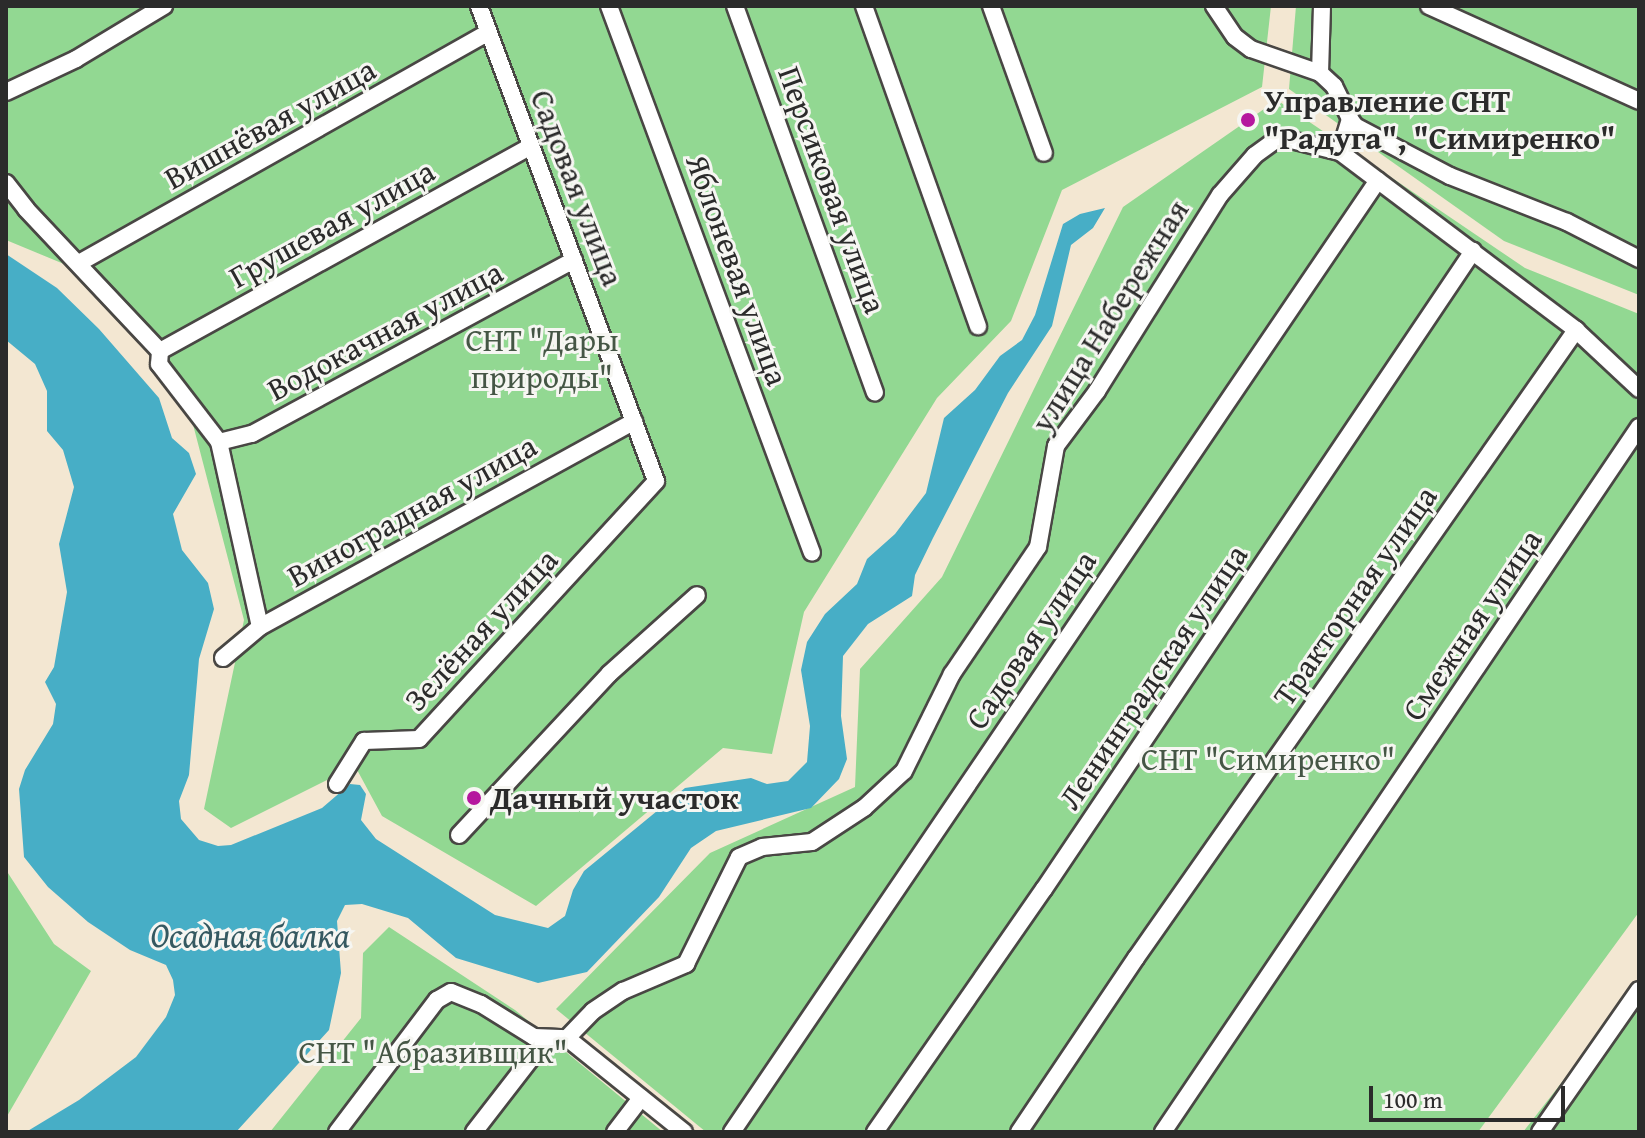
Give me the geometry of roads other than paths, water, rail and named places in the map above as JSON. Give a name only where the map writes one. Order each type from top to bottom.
[{"type":"street","points":[[6,92],[76,59],[164,6]]},
{"type":"street","name":"Садовая улица","points":[[479,6],[656,481]]},
{"type":"street","name":"Яблоневая улица","points":[[609,6],[812,553]]},
{"type":"street","name":"Персиковая улица","points":[[735,6],[875,392]]},
{"type":"street","points":[[864,6],[978,326]]},
{"type":"street","points":[[991,6],[1044,153]]},
{"type":"street","points":[[1214,6],[1235,37],[1251,49],[1320,73],[1334,86],[1355,126],[1450,176],[1567,222],[1639,259]]},
{"type":"street","points":[[1320,73],[1322,6]]},
{"type":"street","points":[[1429,6],[1639,101]]},
{"type":"street","name":"Вишнёвая улица","points":[[79,263],[488,33]]},
{"type":"street","points":[[1350,119],[1340,152],[1576,330],[1639,389]]},
{"type":"street","name":"улица Набережная","points":[[567,1038],[593,1011],[623,991],[686,964],[739,857],[762,847],[812,842],[864,808],[904,771],[952,674],[1038,547],[1056,446],[1097,391],[1220,195],[1255,155],[1276,140],[1287,139],[1340,152]]},
{"type":"street","name":"Грушевая улица","points":[[160,351],[531,146]]},
{"type":"street","name":"Садовая улица","points":[[732,1132],[1378,180]]},
{"type":"street","points":[[6,183],[26,209],[160,351],[159,364],[219,442],[260,627]]},
{"type":"street","name":"Ленинградская улица","points":[[875,1132],[1044,889],[1473,251]]},
{"type":"street","name":"Водокачная улица","points":[[219,442],[252,434],[574,260]]},
{"type":"street","name":"Тракторная улица","points":[[1019,1132],[1136,958],[1576,330]]},
{"type":"street","name":"Виноградная улица","points":[[223,658],[260,627],[634,421]]},
{"type":"street","name":"Смежная улица","points":[[1163,1132],[1639,427]]},
{"type":"street","name":"Зелёная улица","points":[[337,784],[364,741],[419,739],[656,481]]},
{"type":"street","points":[[459,835],[609,674],[697,595]]},
{"type":"street","points":[[1540,1132],[1639,990]]},
{"type":"street","points":[[337,1132],[437,1000],[451,992],[481,1004],[534,1037],[567,1038],[684,1132]]},
{"type":"street","points":[[474,1132],[547,1038]]},
{"type":"street","points":[[615,1132],[641,1098]]},
{"type":"water","name":"Осадная балка","points":[[1105,208],[1093,228],[1071,245],[1052,326],[1008,393],[915,575],[912,596],[868,624],[843,656],[841,716],[847,759],[839,779],[811,808],[716,831],[691,848],[659,897],[587,972],[538,983],[456,958],[408,918],[362,904],[345,905],[337,921],[341,973],[329,1030],[236,1132],[26,1132],[79,1100],[136,1057],[166,1017],[175,995],[166,965],[130,950],[88,922],[48,887],[24,857],[19,789],[25,770],[53,724],[56,704],[45,682],[54,667],[67,592],[59,544],[74,487],[63,450],[47,431],[47,391],[35,364],[6,340],[6,254],[57,288],[99,329],[159,398],[172,438],[189,453],[196,474],[173,514],[182,550],[208,583],[214,609],[199,659],[189,775],[179,801],[181,819],[199,840],[218,846],[231,845],[322,808],[350,784],[360,785],[366,794],[361,820],[376,839],[495,915],[548,928],[565,916],[573,890],[584,871],[685,788],[751,778],[767,784],[788,781],[807,762],[810,726],[801,670],[807,642],[825,614],[857,584],[867,559],[895,534],[926,493],[944,418],[975,390],[1000,356],[1022,340],[1035,315],[1063,224],[1080,214]]},
{"type":"place","name":"Управление СНТ \"Радуга\", \"Симиренко\"","points":[[1248,120]]},
{"type":"place","name":"Дачный участок","points":[[474,798]]},
{"type":"park label","name":"СНТ \"Дары природы\"","points":[[542,360]]},
{"type":"park label","name":"СНТ \"Симиренко\"","points":[[1268,759]]},
{"type":"park label","name":"СНТ \"Абразивщик\"","points":[[433,1052]]}]
